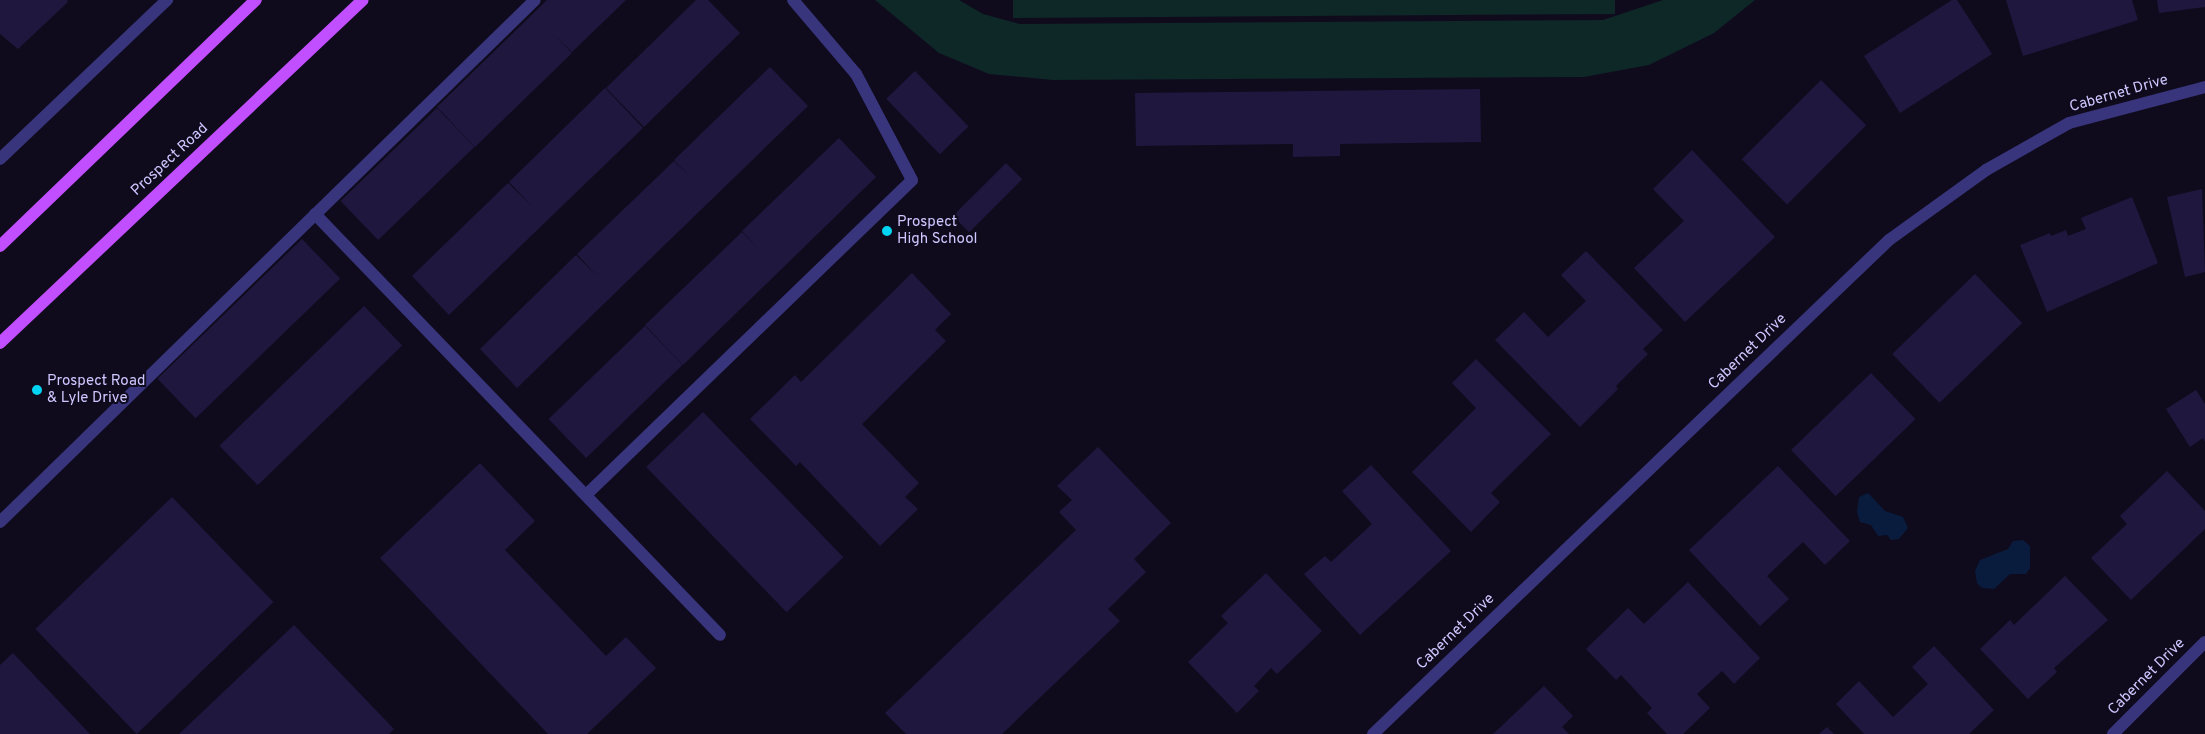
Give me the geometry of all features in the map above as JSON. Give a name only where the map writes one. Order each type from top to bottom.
[{"type":"main road","points":[[0,246],[256,0]]},
{"type":"main road","name":"Prospect Road","points":[[0,343],[362,0]]},
{"type":"street","points":[[0,159],[166,0]]},
{"type":"street","points":[[0,522],[535,0]]},
{"type":"street","points":[[586,496],[912,180],[856,74],[793,0]]},
{"type":"street","name":"Cabernet Drive","points":[[1373,734],[1889,240],[1986,170],[2070,124],[2205,87]]},
{"type":"street","points":[[315,214],[720,635]]},
{"type":"street","name":"Cabernet Drive","points":[[2112,734],[2205,642]]},
{"type":"green space","points":[[875,0],[959,0],[983,14],[1020,24],[1603,20],[1663,0],[1755,0],[1714,33],[1649,65],[1584,77],[1053,80],[989,74],[939,53]]},
{"type":"green space","points":[[1013,0],[1615,0],[1615,14],[1013,18]]},
{"type":"water","points":[[1868,493],[1885,511],[1903,517],[1908,528],[1899,539],[1891,540],[1887,535],[1878,536],[1871,525],[1860,522],[1857,512],[1859,497]]},
{"type":"water","points":[[2023,540],[2030,546],[2030,568],[2026,574],[2010,574],[1994,589],[1982,588],[1977,583],[1975,571],[1980,560],[2008,549],[2013,541]]},
{"type":"building","points":[[0,0],[67,0],[68,2],[18,49],[0,34]]},
{"type":"building","points":[[547,0],[626,0],[572,52],[553,34],[572,53],[475,147],[437,107]]},
{"type":"building","points":[[696,0],[708,0],[740,33],[644,127],[606,88]]},
{"type":"building","points":[[1952,0],[1957,0],[1992,54],[1900,113],[1864,56]]},
{"type":"building","points":[[2006,0],[2132,0],[2138,20],[2023,56]]},
{"type":"building","points":[[2157,0],[2205,0],[2205,7],[2159,13]]},
{"type":"building","points":[[770,67],[808,106],[517,388],[480,349],[576,255],[597,276],[577,254],[674,161],[690,177],[674,160]]},
{"type":"building","points":[[915,71],[968,126],[940,154],[886,99]]},
{"type":"building","points":[[1821,80],[1866,125],[1787,204],[1742,159]]},
{"type":"building","points":[[605,88],[643,128],[449,315],[412,276],[508,183],[533,207],[509,182]]},
{"type":"building","points":[[1480,89],[1481,142],[1340,144],[1340,156],[1293,157],[1293,144],[1136,146],[1135,93]]},
{"type":"building","points":[[437,108],[475,147],[378,240],[341,201]]},
{"type":"building","points":[[839,138],[876,177],[683,365],[645,325],[742,232],[758,248],[742,231]]},
{"type":"building","points":[[1692,150],[1775,237],[1685,322],[1634,268],[1684,221],[1653,189]]},
{"type":"building","points":[[1006,163],[1022,179],[969,232],[953,216]]},
{"type":"building","points":[[2202,189],[2205,272],[2185,277],[2167,197]]},
{"type":"building","points":[[2132,197],[2158,263],[2047,312],[2020,245],[2050,233],[2051,236],[2066,230],[2068,236],[2086,229],[2081,218]]},
{"type":"building","points":[[302,239],[340,279],[196,418],[157,379]]},
{"type":"building","points":[[1586,251],[1663,330],[1643,349],[1648,354],[1616,386],[1618,389],[1580,427],[1495,340],[1524,312],[1548,337],[1586,301],[1561,275]]},
{"type":"building","points":[[912,273],[951,314],[935,330],[946,341],[862,424],[919,483],[905,497],[918,509],[880,546],[800,462],[796,466],[750,419],[795,375],[801,382]]},
{"type":"building","points":[[1975,274],[2022,323],[1940,403],[1892,354]]},
{"type":"building","points":[[364,306],[402,346],[258,485],[219,446]]},
{"type":"building","points":[[645,326],[683,365],[586,458],[549,419]]},
{"type":"building","points":[[1476,359],[1551,434],[1491,493],[1500,502],[1471,532],[1412,472],[1476,408],[1452,383]]},
{"type":"building","points":[[1871,373],[1915,419],[1836,496],[1791,450]]},
{"type":"building","points":[[2196,390],[2205,404],[2205,442],[2203,438],[2190,447],[2166,409]]},
{"type":"building","points":[[703,412],[843,557],[786,612],[646,467]]},
{"type":"building","points":[[1098,447],[1171,523],[1134,559],[1146,572],[1108,609],[1120,621],[1002,734],[906,734],[885,713],[1076,530],[1059,512],[1072,500],[1057,486]]},
{"type":"building","points":[[480,463],[535,521],[505,550],[606,656],[626,637],[656,668],[587,734],[548,734],[380,558]]},
{"type":"building","points":[[1371,465],[1451,551],[1360,635],[1304,574],[1325,556],[1331,562],[1372,524],[1342,491]]},
{"type":"building","points":[[1778,466],[1850,541],[1825,565],[1803,542],[1767,576],[1789,599],[1760,626],[1689,550]]},
{"type":"building","points":[[2167,471],[2205,511],[2205,529],[2131,600],[2091,558],[2127,524],[2120,516]]},
{"type":"building","points":[[172,497],[273,602],[137,734],[35,629]]},
{"type":"building","points":[[1266,573],[1322,631],[1277,674],[1271,668],[1254,686],[1259,691],[1237,713],[1188,662],[1228,623],[1221,616]]},
{"type":"building","points":[[2065,576],[2108,620],[2054,668],[2057,672],[2028,699],[1980,649],[2010,620],[2014,625]]},
{"type":"building","points":[[1688,582],[1760,658],[1734,684],[1722,671],[1697,694],[1710,708],[1683,734],[1667,734],[1647,713],[1652,708],[1621,675],[1616,680],[1586,649],[1628,608],[1644,624]]},
{"type":"building","points":[[294,625],[394,729],[389,734],[179,734]]},
{"type":"building","points":[[1934,646],[1994,710],[1969,734],[1864,734],[1836,704],[1859,681],[1893,717],[1928,684],[1912,667]]},
{"type":"building","points":[[13,653],[90,734],[0,734],[0,665]]},
{"type":"building","points":[[1544,686],[1573,716],[1562,727],[1569,734],[1493,734]]},
{"type":"building","points":[[1827,727],[1834,734],[1819,734]]},
{"type":"place","name":"Prospect High School","points":[[887,231]]},
{"type":"place","name":"Prospect Road & Lyle Drive","points":[[37,390]]}]
